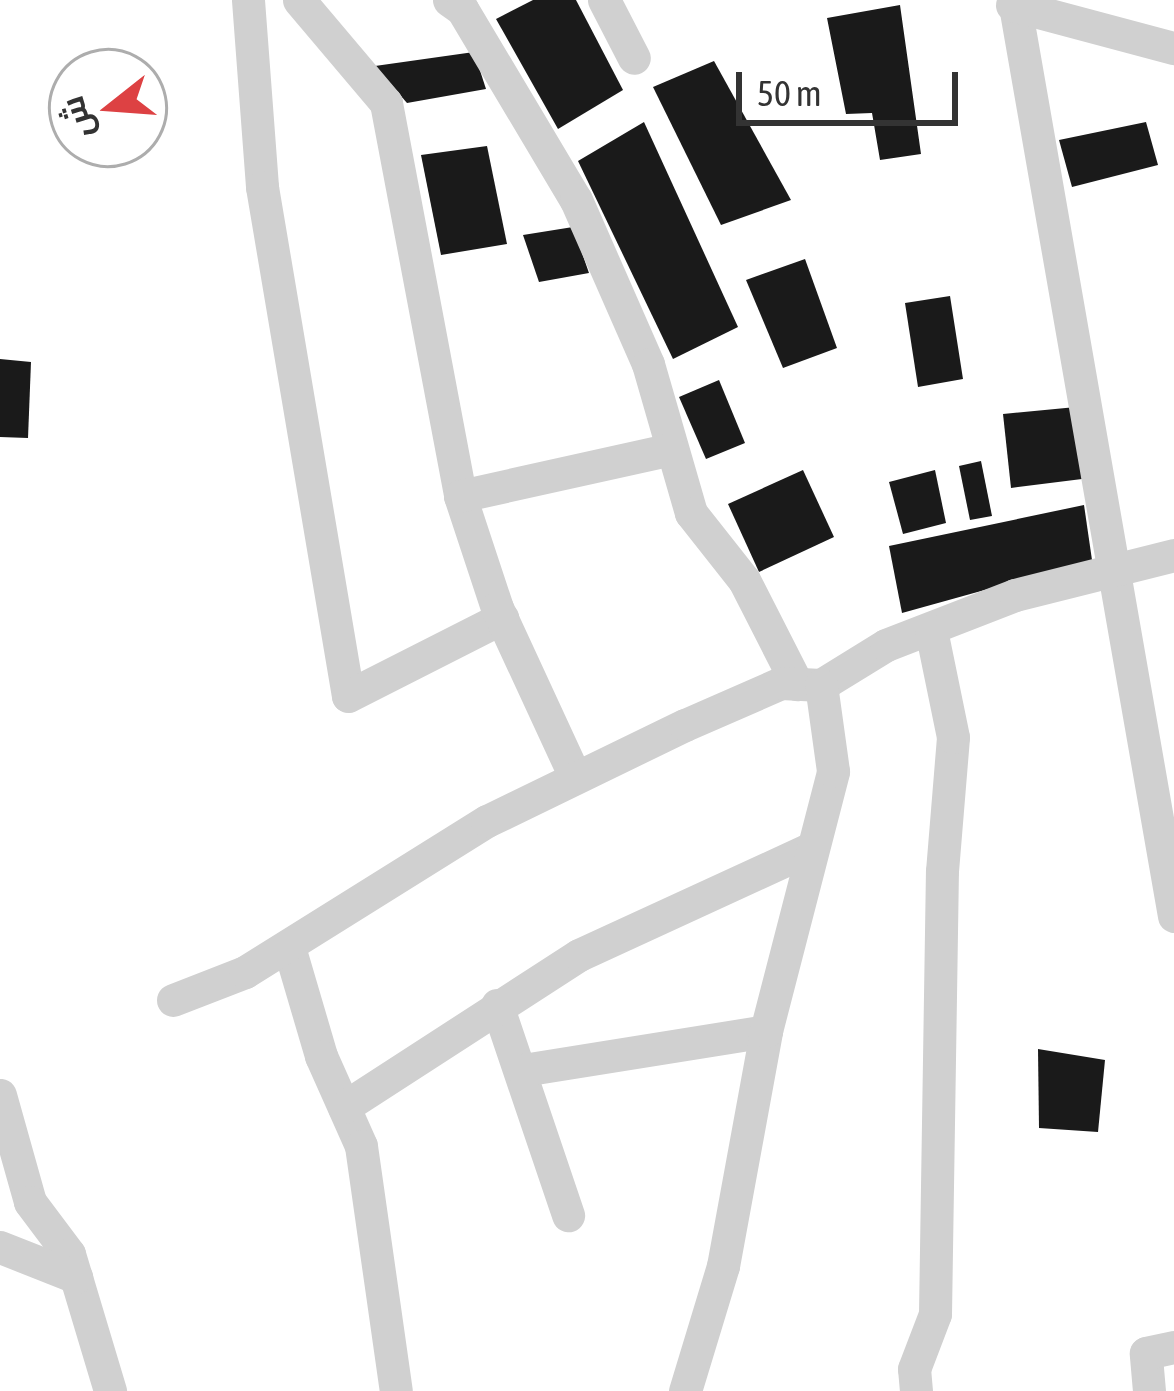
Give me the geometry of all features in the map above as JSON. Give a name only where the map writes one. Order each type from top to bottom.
[{"type":"street","points":[[248,0],[262,187],[348,695],[502,618]]},
{"type":"street","points":[[299,0],[386,103],[460,496],[502,618],[575,777]]},
{"type":"street","points":[[449,0],[462,9],[576,200],[648,364],[668,450],[692,513],[744,580],[809,685],[832,771],[766,1031],[723,1266],[685,1391]]},
{"type":"street","points":[[604,0],[634,58]]},
{"type":"street","points":[[1174,48],[1013,2],[1174,916]]},
{"type":"street","points":[[460,496],[668,450]]},
{"type":"street","points":[[173,1000],[289,947],[447,844],[575,777],[782,683],[809,685],[886,645],[1015,595],[1174,555]]},
{"type":"street","points":[[916,1391],[914,1369],[934,1314],[942,871],[953,737],[931,630]]},
{"type":"street","points":[[344,1107],[579,955],[812,848]]},
{"type":"street","points":[[289,947],[361,1146],[396,1391]]},
{"type":"street","points":[[497,1005],[524,1070],[568,1215]]},
{"type":"street","points":[[524,1070],[766,1031]]},
{"type":"street","points":[[0,1095],[30,1202],[76,1277],[110,1391]]},
{"type":"street","points":[[0,1247],[76,1277]]},
{"type":"street","points":[[1149,1391],[1146,1353],[1174,1347]]},
{"type":"building","points":[[533,0],[576,0],[623,90],[558,129],[496,19]]},
{"type":"building","points":[[900,5],[921,154],[880,160],[872,113],[846,114],[827,18]]},
{"type":"building","points":[[474,52],[486,89],[407,103],[375,66]]},
{"type":"building","points":[[714,61],[791,200],[721,225],[653,87]]},
{"type":"building","points":[[644,122],[738,327],[673,359],[578,161]]},
{"type":"building","points":[[1146,122],[1158,165],[1072,187],[1059,140]]},
{"type":"building","points":[[487,146],[507,244],[441,255],[421,155]]},
{"type":"building","points":[[573,227],[589,273],[539,282],[523,235]]},
{"type":"building","points":[[805,259],[837,348],[783,368],[746,280]]},
{"type":"building","points":[[950,296],[963,379],[918,387],[905,303]]},
{"type":"building","points":[[0,359],[31,362],[28,438],[0,437]]},
{"type":"building","points":[[719,380],[745,443],[706,459],[679,397]]},
{"type":"building","points":[[1076,407],[1082,479],[1011,488],[1003,414]]},
{"type":"building","points":[[981,461],[992,516],[970,520],[959,466]]},
{"type":"building","points":[[803,470],[834,537],[759,572],[728,504]]},
{"type":"building","points":[[935,470],[946,523],[903,534],[889,482]]},
{"type":"building","points":[[1084,505],[1092,560],[902,613],[889,546]]},
{"type":"building","points":[[1038,1049],[1105,1060],[1098,1132],[1039,1128]]}]
